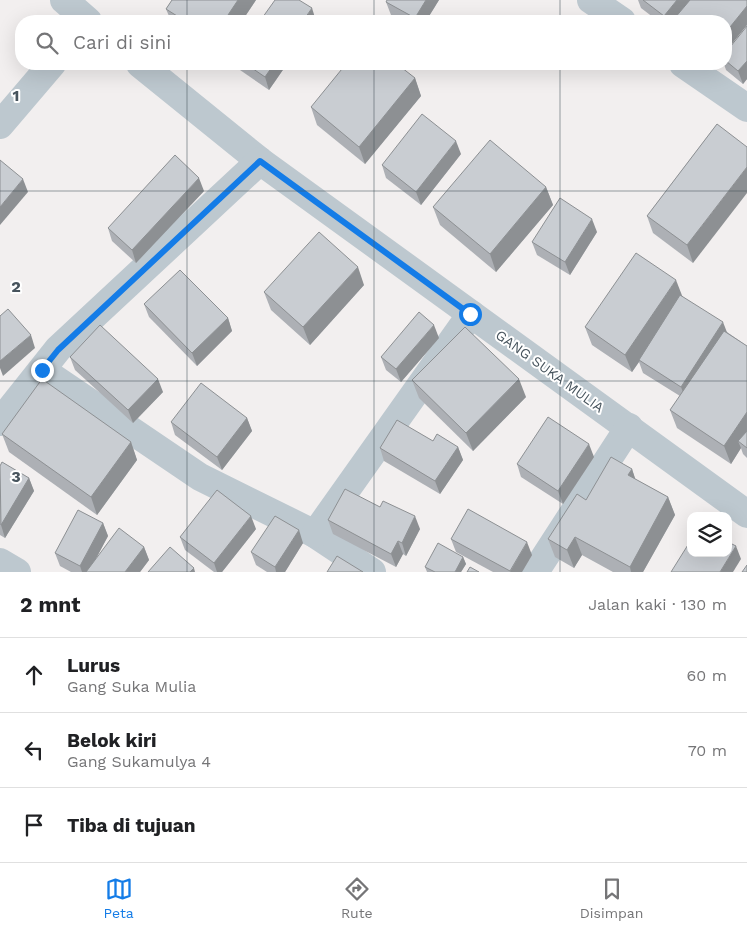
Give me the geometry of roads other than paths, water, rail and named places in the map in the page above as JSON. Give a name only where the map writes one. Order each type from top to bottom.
[{"type":"street","points":[[64,0],[81,15]]},
{"type":"street","points":[[591,0],[613,15]]},
{"type":"street","points":[[0,126],[47,70]]},
{"type":"street","name":"GANG SUKA MULIA","points":[[147,70],[260,161],[747,514]]},
{"type":"street","points":[[693,70],[747,108]]},
{"type":"street","points":[[0,422],[58,350],[260,161]]},
{"type":"street","points":[[315,534],[470,314]]},
{"type":"street","points":[[42,370],[200,477],[315,534],[372,572]]},
{"type":"street","points":[[534,572],[629,427]]},
{"type":"street","points":[[0,562],[17,572]]}]
